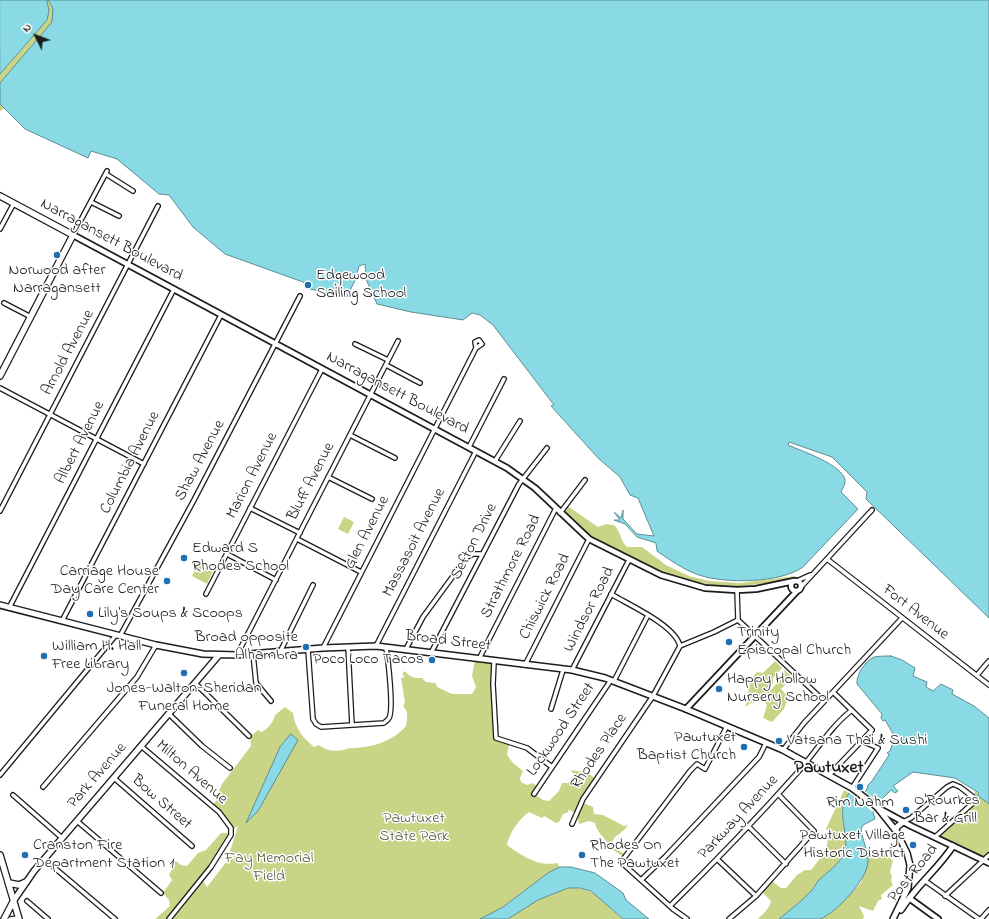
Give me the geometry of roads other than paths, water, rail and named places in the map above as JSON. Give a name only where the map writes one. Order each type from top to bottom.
[{"type":"main road","name":"Narragansett Boulevard","points":[[0,196],[73,235]]},
{"type":"main road","points":[[0,376],[73,235]]},
{"type":"main road","name":"Broad Street","points":[[0,605],[156,644],[219,655],[376,646],[494,662],[572,670],[612,681],[653,696],[783,750],[830,774],[853,788],[876,807]]},
{"type":"main road","name":"Park Avenue","points":[[4,919],[26,882],[44,859],[219,655]]},
{"type":"main road","name":"Post Road","points":[[876,807],[896,831],[907,853],[910,865],[910,882],[907,896]]},
{"type":"main road","points":[[896,831],[897,826],[903,822]]},
{"type":"main road","name":"Post Road","points":[[894,919],[907,896],[941,862],[953,846]]},
{"type":"main road","points":[[0,855],[19,918]]},
{"type":"main road","points":[[9,883],[18,885],[26,882]]},
{"type":"street","points":[[73,235],[106,172],[133,191]]},
{"type":"street","points":[[91,202],[119,216]]},
{"type":"street","points":[[0,229],[14,203]]},
{"type":"street","name":"Arnold Avenue","points":[[0,511],[158,206]]},
{"type":"street","name":"Narragansett Boulevard","points":[[73,235],[495,461],[523,479],[589,539],[629,560],[661,575],[690,585],[737,590],[780,585],[795,581]]},
{"type":"street","name":"Albert Avenue","points":[[9,608],[174,290]]},
{"type":"street","name":"Shaw Avenue","points":[[0,775],[118,635],[194,500],[300,296]]},
{"type":"street","points":[[4,303],[31,317]]},
{"type":"street","name":"Columbia Avenue","points":[[62,621],[221,315]]},
{"type":"street","name":"Bluff Avenue","points":[[237,655],[398,341]]},
{"type":"street","points":[[355,344],[388,360]]},
{"type":"street","name":"Glen Avenue","points":[[323,648],[476,348]]},
{"type":"street","points":[[386,365],[420,384]]},
{"type":"street","name":"Marion Avenue","points":[[206,594],[322,369]]},
{"type":"street","points":[[469,447],[504,379]]},
{"type":"street","points":[[0,388],[144,464]]},
{"type":"street","points":[[495,461],[520,421]]},
{"type":"street","points":[[350,435],[395,458]]},
{"type":"street","name":"Sefton Drive","points":[[431,653],[518,484],[547,448]]},
{"type":"street","name":"Massasoit Avenue","points":[[376,646],[476,451]]},
{"type":"street","points":[[328,477],[372,500]]},
{"type":"street","points":[[560,513],[585,480]]},
{"type":"street","points":[[250,508],[300,533]]},
{"type":"street","name":"Strathmore Road","points":[[479,659],[556,508]]},
{"type":"street","points":[[686,709],[872,510]]},
{"type":"street","points":[[297,539],[361,572]]},
{"type":"street","name":"Chiswick Road","points":[[525,665],[589,539]]},
{"type":"street","points":[[227,554],[276,580]]},
{"type":"street","points":[[406,649],[422,617],[467,557],[473,554],[482,554]]},
{"type":"street","name":"Fort Avenue","points":[[826,559],[989,685]]},
{"type":"street","name":"Windsor Road","points":[[572,670],[629,560]]},
{"type":"street","points":[[789,598],[791,588],[795,581],[805,579],[814,572]]},
{"type":"street","points":[[795,581],[800,583],[799,589]]},
{"type":"street","points":[[280,652],[313,585]]},
{"type":"street","name":"Narragansett Boulevard","points":[[780,585],[799,589]]},
{"type":"street","points":[[737,590],[738,620],[824,701]]},
{"type":"street","points":[[611,594],[648,615],[673,632],[677,637],[680,646],[738,620]]},
{"type":"street","name":"Lockwood Street","points":[[534,794],[612,681],[648,615]]},
{"type":"street","points":[[783,750],[824,701],[902,618]]},
{"type":"street","points":[[43,787],[137,677],[156,644]]},
{"type":"street","name":"Rhodes Place","points":[[572,824],[583,799],[653,696],[680,646]]},
{"type":"street","points":[[348,647],[352,725]]},
{"type":"street","points":[[308,650],[315,722],[321,727],[384,723],[389,719],[391,714],[386,648]]},
{"type":"street","points":[[253,654],[256,683],[272,701]]},
{"type":"street","points":[[977,675],[989,661]]},
{"type":"street","points":[[494,662],[493,684],[496,738],[527,748],[552,767]]},
{"type":"street","points":[[550,709],[563,670]]},
{"type":"street","points":[[195,683],[249,736]]},
{"type":"street","points":[[830,774],[872,730],[833,692]]},
{"type":"street","name":"Parkway Avenue","points":[[670,906],[717,859],[778,794],[852,710]]},
{"type":"street","points":[[169,714],[198,743],[230,768]]},
{"type":"street","points":[[687,919],[670,906],[621,862],[693,767],[697,764],[705,769],[727,726]]},
{"type":"street","points":[[853,788],[878,748],[862,741]]},
{"type":"street","points":[[641,880],[665,857],[751,766],[762,753],[766,743]]},
{"type":"street","name":"Milton Avenue","points":[[141,746],[207,802],[225,819],[230,828],[231,835],[211,867],[169,919]]},
{"type":"street","name":"Bow Street","points":[[114,778],[192,846]]},
{"type":"street","points":[[903,822],[911,818],[951,785],[960,787],[975,800],[935,837]]},
{"type":"street","points":[[13,794],[62,838]]},
{"type":"street","points":[[729,919],[756,896],[814,831],[778,794]]},
{"type":"street","points":[[876,807],[903,822],[989,863]]},
{"type":"street","points":[[77,821],[161,893]]},
{"type":"street","points":[[748,826],[786,864]]},
{"type":"street","points":[[945,896],[989,855]]},
{"type":"street","points":[[44,859],[115,919]]},
{"type":"street","points":[[717,859],[756,896]]},
{"type":"street","points":[[924,880],[980,919],[989,910]]},
{"type":"street","points":[[907,896],[938,919]]},
{"type":"street","points":[[27,901],[48,919]]},
{"type":"street","points":[[10,919],[19,918]]},
{"type":"water","points":[[0,0],[989,0],[989,618],[866,499],[867,492],[832,457],[789,442],[788,445],[827,462],[840,472],[845,481],[841,492],[858,509],[803,567],[781,576],[767,579],[738,581],[723,580],[699,575],[677,564],[657,551],[656,543],[637,537],[625,524],[614,520],[620,520],[614,512],[621,518],[623,510],[623,519],[637,534],[654,536],[638,498],[630,495],[620,477],[598,458],[551,406],[554,405],[493,325],[480,315],[472,313],[463,320],[411,312],[377,304],[366,279],[365,264],[359,266],[356,278],[347,297],[310,289],[303,282],[225,254],[193,227],[169,195],[159,194],[117,159],[91,151],[88,158],[25,129],[0,104],[0,83],[52,22],[53,9],[49,1],[47,1],[49,11],[47,20],[0,74]]},
{"type":"water","points":[[891,656],[902,660],[915,668],[913,676],[927,682],[926,687],[933,691],[941,684],[953,690],[952,694],[974,706],[989,718],[989,804],[977,795],[979,793],[955,778],[913,772],[893,786],[898,791],[895,793],[891,790],[879,802],[873,812],[875,819],[863,825],[861,829],[868,862],[862,878],[850,895],[827,916],[820,919],[779,919],[808,894],[819,880],[836,865],[842,857],[846,846],[843,816],[845,801],[849,793],[856,798],[865,792],[868,787],[867,786],[889,755],[887,753],[890,751],[895,737],[885,720],[883,721],[881,718],[882,714],[857,684],[857,680],[864,665],[871,659],[874,657]]},
{"type":"water","points":[[291,734],[298,740],[258,811],[246,823],[280,747]]},
{"type":"water","points":[[560,867],[571,867],[595,873],[623,893],[626,900],[649,919],[623,919],[591,891],[580,888],[568,888],[538,900],[508,919],[480,919],[503,907],[548,873]]},
{"type":"place","name":"Norwood after Narragansett","points":[[57,255]]},
{"type":"place","name":"Edgewood Sailing School","points":[[308,285]]},
{"type":"place","name":"Edward S Rhodes School","points":[[184,558]]},
{"type":"place","name":"Carriage House Day Care Center","points":[[167,581]]},
{"type":"place","name":"Lily's Soups & Scoops","points":[[90,614]]},
{"type":"place","name":"Trinity Episcopal Church","points":[[729,642]]},
{"type":"place","name":"Broad opposite Alhambra","points":[[306,647]]},
{"type":"place","name":"William H. Hall Free Library","points":[[44,656]]},
{"type":"place","name":"Poco Loco Tacos","points":[[432,660]]},
{"type":"place","name":"Jones-Walton-Sheridan Funeral Home","points":[[184,673]]},
{"type":"place","name":"Happy Hollow Nursery School","points":[[719,689]]},
{"type":"place","name":"Vatsana Thai & Sushi","points":[[779,741]]},
{"type":"place","name":"Pawtuxet Baptist Church","points":[[744,747]]},
{"type":"place","name":"Rim Nahm","points":[[860,787]]},
{"type":"place","name":"O'Rourkes Bar & Grill","points":[[906,810]]},
{"type":"place","name":"Pawtuxet Village Historic District","points":[[913,845]]},
{"type":"place","name":"Cranston Fire Department Station 1","points":[[25,855]]},
{"type":"place","name":"Rhodes On The Pawtuxet","points":[[582,855]]},
{"type":"district","name":"Pawtuxet","points":[[829,769]]},
{"type":"park label","name":"Pawtuxet State Park","points":[[414,828]]},
{"type":"park label","name":"Fay Memorial Field","points":[[269,868]]}]
